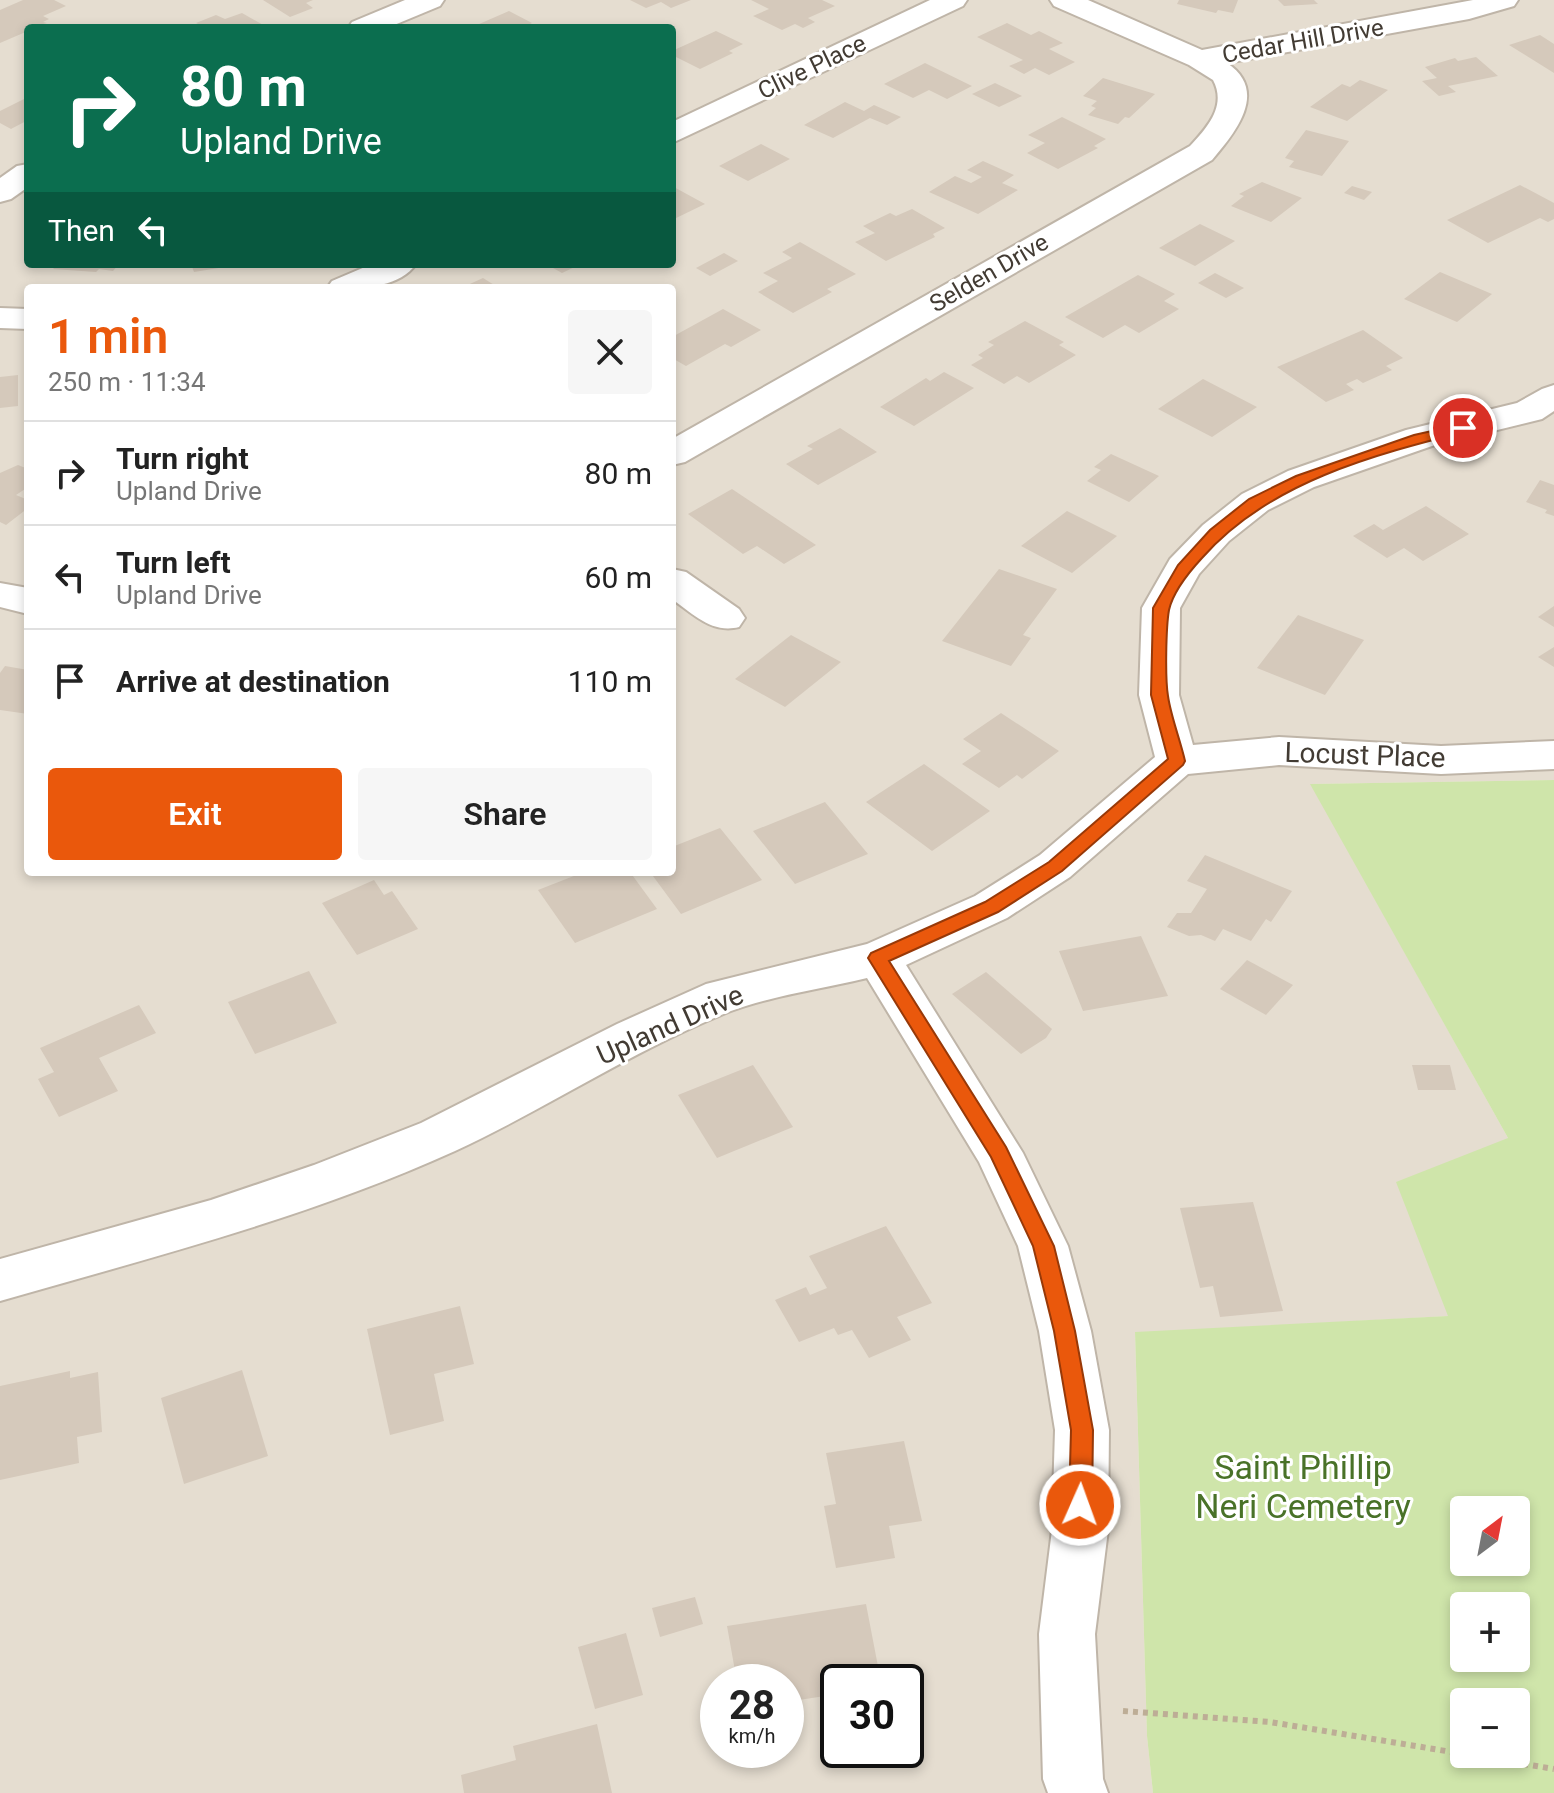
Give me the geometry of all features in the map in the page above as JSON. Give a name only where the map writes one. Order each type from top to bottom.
[{"type":"street","points":[[372,24],[430,0]]},
{"type":"street","name":"Clive Place","points":[[676,132],[953,0]]},
{"type":"street","name":"Cedar Hill Drive","points":[[1064,0],[1199,59],[1439,16],[1504,0]]},
{"type":"street","name":"Selden Drive","points":[[676,452],[1201,153],[1223,129],[1233,107],[1232,89],[1225,74],[1199,59]]},
{"type":"street","points":[[0,192],[24,176]]},
{"type":"street","points":[[353,284],[391,268]]},
{"type":"street","points":[[0,318],[24,319]]},
{"type":"street","points":[[1177,761],[1159,695],[1161,608],[1184,568],[1216,533],[1255,502],[1301,479],[1419,438],[1529,411],[1554,396]]},
{"type":"street","points":[[676,584],[725,618]]},
{"type":"street","points":[[0,595],[24,600]]},
{"type":"street","name":"Locust Place","points":[[1177,761],[1279,751],[1441,760],[1554,755]]},
{"type":"street","name":"Upland Drive","points":[[0,1280],[211,1220],[330,1180],[438,1137],[633,1037],[722,996],[878,958],[991,907],[1055,866],[1177,761]]},
{"type":"street","points":[[878,958],[999,1153],[1043,1246],[1065,1331],[1082,1430],[1080,1530],[1067,1634],[1073,1779],[1078,1793]]},
{"type":"path","points":[[1070,1707],[1270,1722],[1450,1752]]},
{"type":"path","points":[[1530,1765],[1554,1769]]},
{"type":"shaded area","points":[[0,0],[1554,0],[1554,780],[1311,784],[1508,1138],[1449,1316],[1135,1333],[1147,1736],[1153,1793],[0,1793]]},
{"type":"green space","name":"Saint Phillip Neri Cemetery","points":[[1554,780],[1554,1793],[1153,1793],[1147,1736],[1135,1332],[1448,1316],[1396,1182],[1508,1138],[1310,784]]},
{"type":"building","points":[[23,0],[54,0],[66,6],[43,16],[49,19],[43,22],[47,23],[24,24],[24,33],[0,43],[0,10]]},
{"type":"building","points":[[263,0],[313,0],[306,3],[313,8],[290,17]]},
{"type":"building","points":[[630,0],[691,0],[671,8],[661,2],[646,8]]},
{"type":"building","points":[[751,0],[822,0],[835,6],[808,18],[815,22],[803,28],[795,24],[782,30],[753,16],[769,9]]},
{"type":"building","points":[[1179,0],[1238,0],[1233,13],[1218,10],[1216,13],[1177,4]]},
{"type":"building","points":[[1278,0],[1314,0],[1318,4],[1284,6]]},
{"type":"building","points":[[509,11],[532,23],[530,24],[479,24]]},
{"type":"building","points":[[242,13],[261,24],[196,23],[216,15],[225,19]]},
{"type":"building","points":[[1007,23],[1031,35],[1039,31],[1063,43],[1049,49],[1075,62],[1049,75],[1035,68],[1024,74],[1009,66],[1023,60],[977,37]]},
{"type":"building","points":[[716,31],[743,44],[729,51],[733,53],[700,69],[676,57],[676,49]]},
{"type":"building","points":[[1540,35],[1554,44],[1554,73],[1509,45]]},
{"type":"building","points":[[1476,57],[1498,76],[1448,86],[1456,92],[1439,96],[1422,81],[1437,78],[1425,67],[1455,58],[1458,61]]},
{"type":"building","points":[[925,63],[972,86],[947,99],[929,90],[913,98],[884,84]]},
{"type":"building","points":[[1103,78],[1155,94],[1118,124],[1088,115],[1096,108],[1091,106],[1097,101],[1083,96]]},
{"type":"building","points":[[1360,80],[1388,90],[1347,121],[1310,107],[1342,84],[1350,87]]},
{"type":"building","points":[[995,83],[1022,96],[999,107],[972,94]]},
{"type":"building","points":[[24,99],[24,122],[11,129],[0,123],[0,111]]},
{"type":"building","points":[[845,102],[864,111],[874,105],[901,117],[887,125],[870,118],[833,138],[804,125]]},
{"type":"building","points":[[1062,117],[1106,139],[1094,146],[1098,148],[1058,169],[1027,153],[1045,143],[1028,135]]},
{"type":"building","points":[[1306,130],[1349,141],[1322,176],[1289,167],[1294,161],[1285,158]]},
{"type":"building","points":[[761,144],[790,159],[748,181],[719,166]]},
{"type":"building","points":[[983,161],[1014,175],[1002,183],[1018,190],[978,214],[929,192],[955,176],[971,183],[982,177],[967,170]]},
{"type":"building","points":[[1262,182],[1302,198],[1271,222],[1231,206],[1244,196],[1239,194]]},
{"type":"building","points":[[1520,185],[1554,203],[1554,219],[1548,222],[1540,218],[1488,243],[1447,220]]},
{"type":"building","points":[[1352,186],[1372,192],[1364,200],[1344,193]]},
{"type":"building","points":[[676,188],[705,204],[676,218]]},
{"type":"building","points":[[912,209],[945,228],[933,234],[935,237],[886,261],[855,242],[875,233],[863,226],[890,213],[896,216]]},
{"type":"building","points":[[1200,224],[1235,241],[1195,266],[1159,248]]},
{"type":"building","points":[[800,242],[856,274],[827,289],[832,292],[793,313],[758,292],[778,281],[763,273],[792,258],[782,252]]},
{"type":"building","points":[[724,253],[738,261],[710,276],[696,268]]},
{"type":"building","points":[[116,268],[113,271],[99,269],[96,272],[53,269]]},
{"type":"building","points":[[192,268],[219,268],[194,272]]},
{"type":"building","points":[[553,268],[573,268],[562,273]]},
{"type":"building","points":[[1440,272],[1492,294],[1457,322],[1404,299]]},
{"type":"building","points":[[1215,273],[1244,288],[1226,298],[1198,283]]},
{"type":"building","points":[[1138,275],[1175,294],[1164,301],[1179,309],[1139,333],[1125,325],[1103,338],[1065,317]]},
{"type":"building","points":[[483,278],[493,284],[470,284]]},
{"type":"building","points":[[723,309],[761,330],[731,347],[725,344],[686,366],[676,360],[676,335]]},
{"type":"building","points":[[1025,321],[1064,342],[1059,345],[1076,355],[1029,383],[1017,376],[1004,384],[971,365],[983,358],[978,355],[994,345],[988,342]]},
{"type":"building","points":[[1363,330],[1403,358],[1386,366],[1392,370],[1363,383],[1357,379],[1346,384],[1354,390],[1326,402],[1277,367]]},
{"type":"building","points":[[944,372],[974,388],[914,426],[880,407],[926,378],[930,381]]},
{"type":"building","points":[[18,375],[18,406],[0,408],[0,377]]},
{"type":"building","points":[[1203,379],[1257,407],[1212,437],[1158,409]]},
{"type":"building","points":[[840,428],[877,452],[818,485],[786,464],[813,449],[807,446]]},
{"type":"building","points":[[1111,454],[1159,476],[1129,502],[1087,481],[1101,470],[1094,467]]},
{"type":"building","points":[[18,465],[24,467],[24,490],[16,495],[24,498],[24,511],[6,525],[0,522],[0,473]]},
{"type":"building","points":[[1540,480],[1554,485],[1554,516],[1526,502]]},
{"type":"building","points":[[732,489],[816,545],[784,564],[757,546],[743,554],[688,514]]},
{"type":"building","points":[[1426,506],[1469,534],[1423,561],[1404,548],[1387,558],[1353,536],[1374,524],[1383,530]]},
{"type":"building","points":[[1067,511],[1117,536],[1072,573],[1021,546]]},
{"type":"building","points":[[999,569],[1057,589],[1023,635],[1031,638],[1011,666],[942,641]]},
{"type":"building","points":[[1554,606],[1554,627],[1538,617]]},
{"type":"building","points":[[1298,615],[1364,640],[1325,695],[1257,668]]},
{"type":"building","points":[[791,635],[841,662],[785,707],[735,679]]},
{"type":"building","points":[[1554,647],[1554,667],[1538,657]]},
{"type":"building","points":[[5,666],[24,669],[24,713],[0,710],[0,673]]},
{"type":"building","points":[[1001,713],[1059,751],[1022,779],[1017,775],[999,788],[962,764],[981,751],[963,739]]},
{"type":"building","points":[[924,764],[990,811],[932,851],[866,802]]},
{"type":"building","points":[[825,802],[868,854],[795,884],[753,831]]},
{"type":"building","points":[[720,828],[762,880],[681,914],[653,876],[676,876],[676,845]]},
{"type":"building","points":[[1205,855],[1292,891],[1271,922],[1266,919],[1251,941],[1223,929],[1215,941],[1201,935],[1189,936],[1167,927],[1177,913],[1191,913],[1207,889],[1187,881]]},
{"type":"building","points":[[574,876],[633,876],[657,909],[575,943],[538,890]]},
{"type":"building","points":[[374,880],[384,895],[392,891],[418,929],[357,955],[322,903]]},
{"type":"building","points":[[1141,936],[1168,996],[1083,1011],[1059,951]]},
{"type":"building","points":[[1247,960],[1293,985],[1266,1015],[1220,989]]},
{"type":"building","points":[[309,971],[337,1023],[255,1054],[228,1002]]},
{"type":"building","points":[[986,972],[1052,1029],[1046,1038],[1021,1054],[952,994]]},
{"type":"building","points":[[139,1005],[156,1033],[99,1058],[118,1091],[59,1117],[38,1079],[54,1072],[40,1048]]},
{"type":"building","points":[[753,1065],[793,1127],[717,1158],[678,1095]]},
{"type":"building","points":[[1412,1065],[1450,1065],[1456,1090],[1418,1090]]},
{"type":"building","points":[[1253,1202],[1283,1311],[1220,1317],[1213,1286],[1200,1288],[1180,1208]]},
{"type":"building","points":[[886,1226],[932,1303],[897,1317],[911,1340],[869,1358],[852,1330],[838,1335],[834,1328],[799,1342],[775,1300],[806,1287],[810,1295],[827,1288],[809,1256]]},
{"type":"building","points":[[460,1306],[474,1364],[434,1374],[444,1421],[390,1435],[367,1329]]},
{"type":"building","points":[[242,1370],[268,1456],[184,1484],[161,1398]]},
{"type":"building","points":[[70,1371],[70,1378],[98,1372],[102,1432],[77,1437],[79,1463],[0,1480],[0,1386]]},
{"type":"building","points":[[904,1441],[922,1521],[889,1526],[895,1558],[836,1568],[824,1506],[836,1504],[826,1453]]},
{"type":"building","points":[[695,1597],[703,1624],[660,1637],[652,1608]]},
{"type":"building","points":[[866,1604],[878,1664],[820,1664],[820,1697],[804,1699],[804,1664],[734,1664],[727,1626]]},
{"type":"building","points":[[626,1633],[643,1695],[595,1709],[578,1647]]},
{"type":"building","points":[[597,1724],[612,1793],[464,1793],[461,1775],[516,1760],[513,1746]]},
{"type":"route","points":[[1080,1505],[1082,1430],[1065,1331],[1043,1246],[999,1153],[878,958],[991,907],[1055,866],[1177,761],[1159,695],[1161,608],[1184,568],[1216,533],[1255,502],[1301,479],[1365,455],[1463,428]]}]
